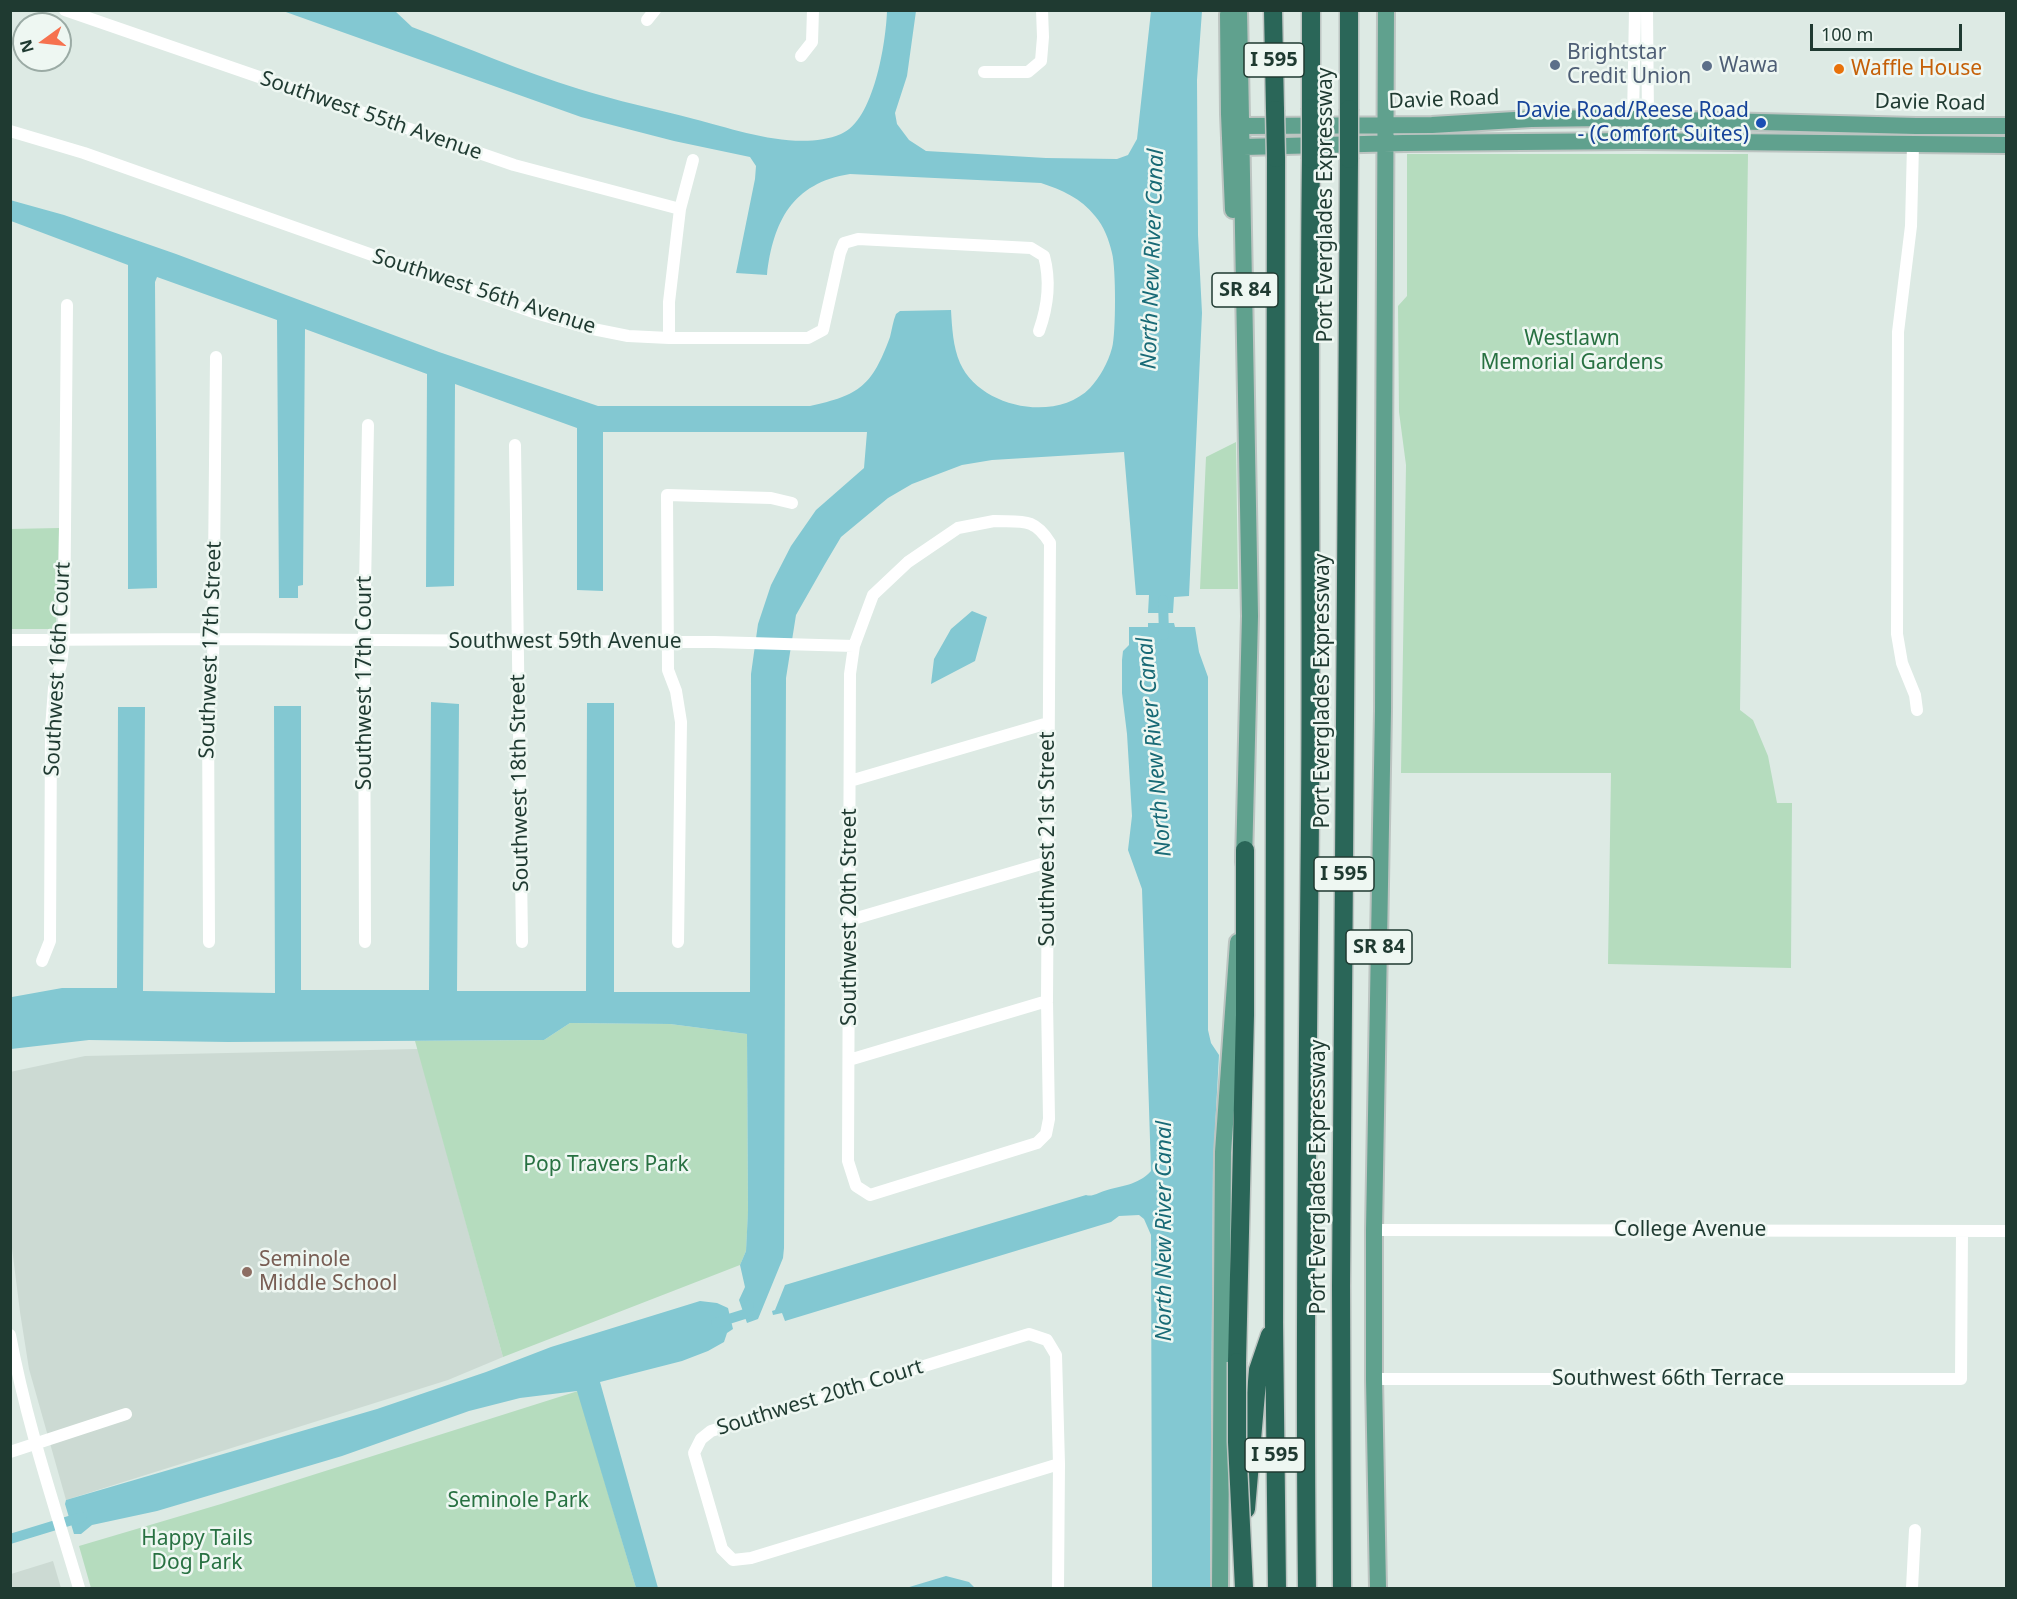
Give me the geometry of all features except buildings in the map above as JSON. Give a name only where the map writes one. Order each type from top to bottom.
[{"type":"highway","name":"I 595","points":[[1273,10],[1276,158],[1274,1322],[1277,1588]]},
{"type":"highway","name":"Port Everglades Expressway","points":[[1342,1588],[1340,1308],[1349,10]]},
{"type":"highway","points":[[1307,1588],[1305,1244],[1310,809],[1311,15]]},
{"type":"highway","points":[[1244,1588],[1237,1442],[1237,1362],[1245,1015],[1245,850]]},
{"type":"highway","points":[[1239,1588],[1258,1370],[1274,1322]]},
{"type":"main road","points":[[1228,10],[1229,114],[1237,316],[1248,432]]},
{"type":"main road","name":"SR 84","points":[[1220,1588],[1223,1152],[1245,850],[1251,616],[1239,10]]},
{"type":"main road","name":"SR 84","points":[[1378,1588],[1374,1230],[1383,711],[1386,10]]},
{"type":"main road","name":"Davie Road","points":[[1242,126],[1456,124],[1531,119],[2007,126]]},
{"type":"main road","name":"Davie Road","points":[[1243,147],[1638,141],[2007,145]]},
{"type":"street","name":"Southwest 55th Avenue","points":[[65,10],[514,165],[680,209]]},
{"type":"street","points":[[801,56],[812,42],[813,10]]},
{"type":"street","points":[[984,72],[1028,72],[1041,61],[1042,10]]},
{"type":"street","points":[[1635,10],[1640,119]]},
{"type":"street","points":[[1638,141],[1647,10]]},
{"type":"street","name":"Southwest 56th Avenue","points":[[10,131],[84,153],[538,314],[628,336],[808,338],[823,330],[844,243],[858,239],[1031,248],[1044,256],[1048,271],[1047,310],[1039,331]]},
{"type":"street","points":[[1913,145],[1911,226],[1898,333],[1897,634],[1902,663],[1915,695],[1917,710]]},
{"type":"street","points":[[669,338],[669,302],[680,209],[693,160]]},
{"type":"street","name":"Southwest 16th Court","points":[[42,961],[50,941],[51,729],[54,688],[61,664],[64,640],[67,305]]},
{"type":"street","name":"Southwest 17th Street","points":[[209,942],[208,702],[213,672],[216,357]]},
{"type":"street","name":"Southwest 17th Court","points":[[365,942],[364,641],[368,425]]},
{"type":"street","name":"Southwest 18th Street","points":[[514,445],[522,942]]},
{"type":"street","points":[[678,942],[681,722],[676,691],[668,670],[667,495],[771,498],[792,503]]},
{"type":"street","name":"Southwest 21st Street","points":[[854,646],[873,595],[908,562],[958,528],[994,521],[1030,522],[1043,531],[1050,543],[1047,1001],[1049,1119],[1046,1134],[1037,1143],[870,1195],[856,1186]]},
{"type":"street","name":"Southwest 59th Avenue","points":[[10,640],[213,639],[854,646]]},
{"type":"street","name":"Southwest 20th Street","points":[[854,646],[850,674],[848,1161],[856,1186]]},
{"type":"street","points":[[850,781],[1048,723]]},
{"type":"street","points":[[850,920],[1048,862]]},
{"type":"street","points":[[849,1060],[1047,1001]]},
{"type":"street","name":"College Avenue","points":[[1374,1230],[2007,1231]]},
{"type":"street","name":"Southwest 66th Terrace","points":[[1374,1378],[1961,1379],[1962,1231]]},
{"type":"street","name":"Southwest 20th Court","points":[[1029,1334],[1047,1340],[1056,1355],[1059,1464],[751,1558],[734,1560],[722,1549],[694,1453],[701,1439],[711,1431],[1029,1334]]},
{"type":"street","points":[[10,1335],[19,1383],[79,1588]]},
{"type":"street","points":[[10,1452],[126,1414]]},
{"type":"street","points":[[1058,1588],[1059,1464]]},
{"type":"street","points":[[1912,1588],[1915,1530]]},
{"type":"shaded area","name":"Seminole Middle School","points":[[418,1049],[503,1357],[448,1380],[66,1500],[29,1369],[20,1312],[10,1232],[10,1072],[85,1056]]},
{"type":"shaded area","points":[[53,1561],[61,1588],[11,1588],[11,1574]]},
{"type":"green space","name":"Westlawn Memorial Gardens","points":[[1407,154],[1748,154],[1740,710],[1753,720],[1768,756],[1777,803],[1792,803],[1791,968],[1608,964],[1611,773],[1401,773],[1406,465],[1399,412],[1398,306],[1407,296]]},
{"type":"green space","points":[[1236,442],[1238,589],[1200,589],[1206,457]]},
{"type":"green space","points":[[59,528],[56,629],[11,629],[10,529]]},
{"type":"green space","name":"Pop Travers Park","points":[[570,1023],[670,1024],[747,1034],[748,1213],[746,1251],[740,1265],[503,1357],[415,1041],[544,1040]]},
{"type":"green space","name":"Seminole Park","points":[[578,1391],[636,1588],[91,1588],[79,1546],[221,1504]]},
{"type":"water","points":[[283,11],[395,11],[412,27],[579,89],[748,133],[806,141],[841,134],[852,126],[862,114],[876,79],[881,60],[887,11],[916,11],[907,76],[895,113],[897,124],[909,140],[926,151],[1046,158],[1117,159],[1128,155],[1137,139],[1151,11],[1202,11],[1197,80],[1198,235],[1202,313],[1189,596],[1174,597],[1173,613],[1148,613],[1149,595],[1136,595],[1124,452],[992,460],[962,465],[912,484],[888,498],[841,537],[796,615],[786,678],[784,1248],[783,1258],[758,1319],[747,1323],[739,1300],[745,1287],[740,1265],[746,1251],[748,1211],[747,1034],[670,1024],[570,1023],[544,1040],[228,1042],[89,1040],[11,1049],[11,999],[62,988],[117,988],[118,707],[145,707],[143,991],[275,993],[274,706],[301,706],[301,990],[429,990],[431,702],[459,704],[457,991],[586,991],[587,703],[614,703],[614,992],[750,992],[751,674],[758,624],[771,585],[791,546],[816,510],[864,468],[867,432],[603,432],[603,591],[577,590],[577,428],[455,384],[454,586],[426,587],[427,374],[305,329],[303,585],[298,586],[298,598],[279,598],[277,320],[157,277],[155,282],[157,588],[128,589],[128,265],[11,221],[10,200],[64,215],[176,254],[439,352],[598,406],[810,406],[827,402],[853,392],[870,377],[883,354],[896,314],[900,311],[951,310],[953,337],[960,363],[970,378],[984,391],[1020,406],[1058,405],[1075,399],[1090,388],[1103,370],[1112,348],[1115,286],[1108,238],[1098,220],[1084,204],[1064,192],[1041,183],[850,174],[813,186],[789,208],[774,238],[767,275],[736,273],[755,179],[756,166],[750,157],[674,141],[581,117]]},
{"type":"water","points":[[972,611],[987,617],[975,661],[931,684],[934,659],[951,629]]},
{"type":"water","points":[[1148,623],[1174,623],[1175,627],[1195,627],[1199,652],[1208,677],[1208,1030],[1211,1043],[1219,1055],[1213,1166],[1210,1588],[1152,1588],[1151,1235],[1144,1219],[1139,1215],[1119,1216],[1111,1222],[785,1321],[782,1313],[773,1315],[772,1311],[775,1310],[785,1285],[1129,1184],[1140,1180],[1151,1171],[1142,889],[1128,850],[1132,816],[1122,693],[1122,660],[1123,651],[1129,645],[1129,627],[1148,627]]},
{"type":"water","points":[[700,1301],[717,1303],[728,1308],[733,1329],[727,1333],[724,1342],[682,1361],[600,1382],[658,1588],[636,1588],[577,1391],[520,1398],[469,1411],[342,1456],[157,1511],[92,1525],[81,1534],[74,1534],[65,1504],[66,1500],[377,1409],[551,1347]]},
{"type":"water","points":[[946,1576],[969,1582],[975,1588],[906,1588]]},
{"type":"waterway","name":"North New River Canal","points":[[1163,600],[1164,635]]},
{"type":"waterway","points":[[716,1323],[748,1313],[749,1305]]},
{"type":"waterway","points":[[10,1539],[82,1517]]},
{"type":"place","name":"Brightstar Credit Union","points":[[1555,65]]},
{"type":"place","name":"Wawa","points":[[1707,66]]},
{"type":"place","name":"Waffle House","points":[[1839,69]]},
{"type":"place","name":"Davie Road/Reese Road - (Comfort Suites)","points":[[1761,123]]},
{"type":"place","name":"Seminole Middle School","points":[[247,1272]]},
{"type":"park label","name":"Happy Tails Dog Park","points":[[197,1551]]}]
